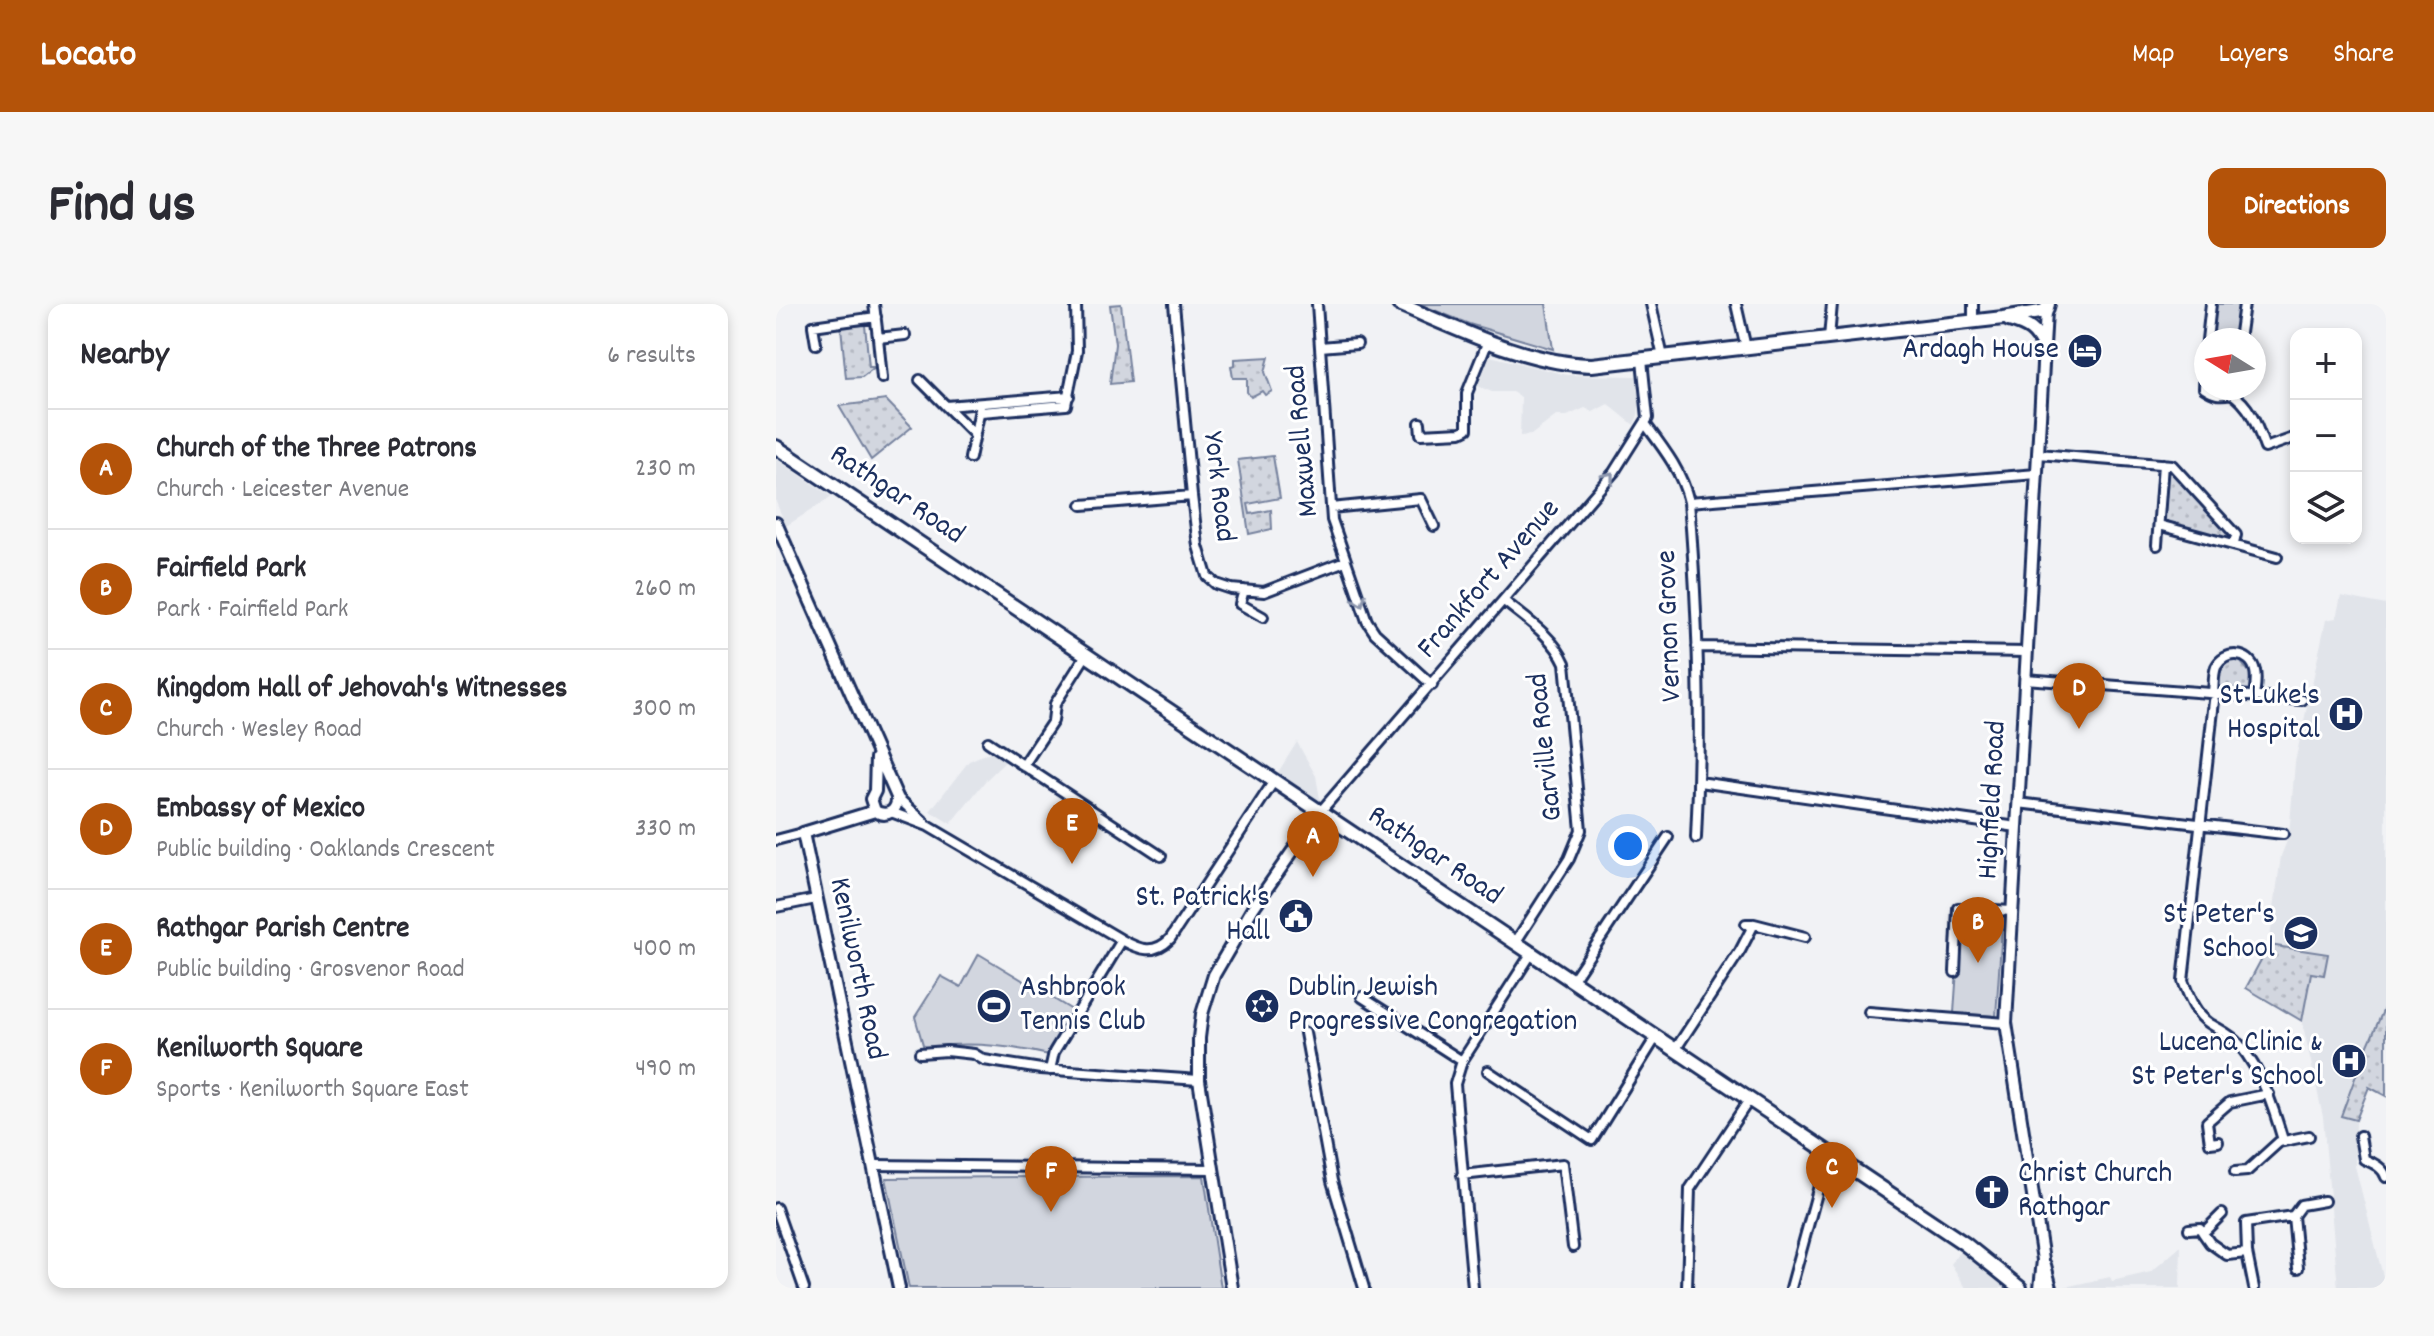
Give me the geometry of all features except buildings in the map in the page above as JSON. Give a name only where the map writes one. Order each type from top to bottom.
[{"type":"main road","points":[[1399,304],[1488,341],[1571,364],[1642,360],[1973,322],[2047,308]]},
{"type":"main road","points":[[2003,318],[2031,328],[2037,333],[2044,349]]},
{"type":"main road","name":"Rathgar Road","points":[[776,447],[1965,1244],[2020,1288]]},
{"type":"street","points":[[874,304],[882,378]]},
{"type":"street","points":[[946,406],[1062,406],[1069,402],[1079,335],[1076,304]]},
{"type":"street","name":"York Road","points":[[1174,304],[1198,546],[1207,576],[1216,584],[1264,592],[1345,561]]},
{"type":"street","name":"Maxwell Road","points":[[1317,304],[1331,508],[1345,561],[1367,621],[1375,633],[1432,685]]},
{"type":"street","points":[[1651,304],[1663,357]]},
{"type":"street","points":[[1736,304],[1746,348]]},
{"type":"street","points":[[1829,338],[1832,304]]},
{"type":"street","points":[[1973,304],[1973,322]]},
{"type":"street","points":[[2208,328],[2211,304]]},
{"type":"street","points":[[2241,328],[2244,304]]},
{"type":"street","name":"Highfield Road","points":[[2040,1288],[2043,1260],[2006,1023],[2047,308]]},
{"type":"street","points":[[816,344],[813,326],[876,317]]},
{"type":"street","points":[[878,338],[905,335]]},
{"type":"street","points":[[1420,423],[1421,434],[1467,429],[1467,393],[1488,341]]},
{"type":"street","points":[[1320,347],[1357,344]]},
{"type":"street","points":[[1642,360],[1649,406],[1646,425]]},
{"type":"street","points":[[920,380],[975,435]]},
{"type":"street","points":[[2241,400],[2255,420],[2265,448],[2290,439]]},
{"type":"street","points":[[970,458],[980,408]]},
{"type":"street","name":"Vernon Grove","points":[[1646,425],[1677,470],[1689,502],[1697,647],[1699,782],[1696,838]]},
{"type":"street","name":"Frankfort Avenue","points":[[1320,812],[1614,472],[1646,425]]},
{"type":"street","points":[[2038,454],[2172,465],[2236,535],[2234,544]]},
{"type":"street","points":[[2157,545],[2163,464]]},
{"type":"street","points":[[1689,502],[2037,474]]},
{"type":"street","points":[[1082,505],[1192,496]]},
{"type":"street","points":[[1331,508],[1421,499],[1434,526]]},
{"type":"street","points":[[776,523],[897,806],[891,812],[882,814],[875,811],[776,840]]},
{"type":"street","points":[[2159,525],[2277,557]]},
{"type":"street","points":[[1244,590],[1240,604],[1263,617]]},
{"type":"street","name":"Garville Road","points":[[1504,601],[1559,649],[1565,663],[1581,830],[1569,859],[1515,943]]},
{"type":"street","points":[[1697,647],[2027,652]]},
{"type":"street","points":[[1023,766],[1053,721],[1055,704],[1086,655]]},
{"type":"street","points":[[2254,697],[2255,668],[2247,658],[2228,655],[2218,664],[2214,676],[2183,981],[2195,1009],[2205,1020],[2238,1042],[2253,1065],[2269,1094],[2283,1140]]},
{"type":"street","points":[[2025,679],[2214,697],[2302,700]]},
{"type":"street","points":[[988,742],[1161,856]]},
{"type":"street","points":[[875,811],[871,803],[875,791],[876,752]]},
{"type":"street","points":[[891,812],[928,826],[1122,940],[1140,950],[1149,950],[1157,949],[1170,939],[1274,781]]},
{"type":"street","points":[[1699,782],[2017,827]]},
{"type":"street","points":[[875,791],[883,788],[894,794],[928,826]]},
{"type":"street","points":[[2018,803],[2283,834]]},
{"type":"street","points":[[1232,1288],[1199,1080],[1200,1032],[1206,995],[1214,975],[1253,908],[1320,812]]},
{"type":"street","name":"Kenilworth Road","points":[[803,833],[899,1288]]},
{"type":"street","points":[[1572,981],[1668,837]]},
{"type":"street","points":[[776,907],[816,899]]},
{"type":"street","points":[[1955,972],[1958,908],[2012,911]]},
{"type":"street","points":[[1675,1050],[1740,951],[1750,924],[1805,937]]},
{"type":"street","points":[[1050,1070],[1054,1052],[1122,940]]},
{"type":"street","points":[[1473,1288],[1455,1084],[1462,1061],[1531,954]]},
{"type":"street","points":[[1362,997],[1462,1061]]},
{"type":"street","points":[[1869,1012],[2006,1023]]},
{"type":"street","points":[[1305,1033],[1332,1181],[1364,1288]]},
{"type":"street","points":[[1488,1071],[1593,1144],[1656,1037]]},
{"type":"street","points":[[920,1053],[947,1051],[1050,1070],[1199,1080]]},
{"type":"street","points":[[2209,1143],[2207,1122],[2230,1102],[2269,1094]]},
{"type":"street","points":[[1687,1288],[1690,1189],[1749,1100]]},
{"type":"street","points":[[2235,1172],[2247,1171],[2283,1140],[2309,1136]]},
{"type":"street","points":[[2360,1136],[2364,1159],[2376,1164],[2386,1177]]},
{"type":"street","points":[[1791,1288],[1828,1153]]},
{"type":"street","points":[[1462,1175],[1563,1164],[1573,1247]]},
{"type":"street","points":[[874,1165],[1212,1169]]},
{"type":"street","points":[[2298,1268],[2293,1216],[2301,1205],[2324,1201]]},
{"type":"street","points":[[776,1208],[804,1288]]},
{"type":"street","points":[[2203,1233],[2222,1214]]},
{"type":"street","points":[[2253,1284],[2247,1253],[2246,1223],[2293,1216]]},
{"type":"street","points":[[2189,1229],[2200,1228],[2210,1243],[2227,1255],[2247,1253]]},
{"type":"street","points":[[2043,1260],[2051,1288]]},
{"type":"shaded area","points":[[1121,304],[1130,382],[1110,384],[1115,344],[1110,305]]},
{"type":"shaded area","points":[[1419,304],[1546,304],[1553,349],[1469,324]]},
{"type":"shaded area","points":[[2214,304],[2239,304],[2236,328],[2211,328]]},
{"type":"shaded area","points":[[865,325],[869,367],[875,367],[862,377],[846,378],[841,327]]},
{"type":"shaded area","points":[[1490,356],[1567,375],[1638,376],[1640,400],[1634,425],[1608,404],[1593,412],[1585,408],[1567,416],[1556,416],[1531,435],[1520,436],[1521,397],[1512,392],[1492,392],[1478,386]]},
{"type":"shaded area","points":[[1269,357],[1265,372],[1272,391],[1265,395],[1262,391],[1251,397],[1247,392],[1247,378],[1233,378],[1231,366],[1235,365],[1235,359]]},
{"type":"shaded area","points":[[886,400],[912,427],[871,460],[839,406]]},
{"type":"shaded area","points":[[1273,456],[1280,498],[1248,504],[1250,514],[1271,510],[1272,529],[1249,534],[1238,460]]},
{"type":"shaded area","points":[[776,459],[832,497],[786,526],[776,502]]},
{"type":"shaded area","points":[[2171,472],[2228,532],[2226,539],[2165,522],[2162,518],[2166,474]]},
{"type":"shaded area","name":"Lucena Clinic & St Peter's School","points":[[2341,596],[2386,605],[2386,1096],[2369,1087],[2356,1120],[2355,1166],[2386,1288],[2338,1288],[2323,1117],[2302,1021],[2246,988],[2269,945],[2281,856],[2289,836],[2295,762],[2326,620],[2336,618]]},
{"type":"shaded area","points":[[2231,659],[2240,661],[2251,674],[2250,694],[2218,692],[2222,670]]},
{"type":"shaded area","points":[[1297,742],[1316,776],[1318,802],[1277,774]]},
{"type":"shaded area","points":[[994,750],[1007,760],[986,780],[951,824],[930,811],[969,761]]},
{"type":"shaded area","points":[[1961,910],[2003,913],[1996,1016],[1954,1013]]},
{"type":"shaded area","points":[[2269,945],[2328,954],[2324,975],[2311,973],[2302,1021],[2246,988]]},
{"type":"shaded area","name":"Ashbrook Tennis Club","points":[[979,954],[1072,1010],[1049,1055],[986,1045],[924,1048],[915,1017],[941,976],[961,987]]},
{"type":"shaded area","points":[[2386,1004],[2386,1096],[2369,1087],[2356,1120],[2341,1116],[2362,1059]]},
{"type":"shaded area","points":[[1204,1176],[1221,1288],[909,1288],[886,1178]]},
{"type":"shaded area","points":[[1965,1244],[2020,1288],[1966,1288],[1951,1264]]},
{"type":"shaded area","points":[[2181,1246],[2180,1288],[2060,1288],[2151,1272]]},
{"type":"place","name":"Ardagh House","points":[[2085,351]]},
{"type":"place","name":"St Luke's Hospital","points":[[2346,714]]},
{"type":"place","name":"Embassy of Mexico","points":[[2079,729]]},
{"type":"place","name":"Rathgar Parish Centre","points":[[1072,864]]},
{"type":"place","name":"Church of the Three Patrons","points":[[1313,877]]},
{"type":"place","name":"St. Patrick's Hall","points":[[1296,916]]},
{"type":"place","name":"St Peter's School","points":[[2301,933]]},
{"type":"place","name":"Fairfield Park","points":[[1978,963]]},
{"type":"place","name":"Ashbrook Tennis Club","points":[[994,1006]]},
{"type":"place","name":"Dublin Jewish Progressive Congregation","points":[[1262,1006]]},
{"type":"place","name":"Lucena Clinic & St Peter's School","points":[[2349,1061]]},
{"type":"place","name":"Christ Church Rathgar","points":[[1992,1192]]},
{"type":"place","name":"Kingdom Hall of Jehovah's Witnesses","points":[[1832,1208]]},
{"type":"place","name":"Kenilworth Square","points":[[1051,1212]]}]
